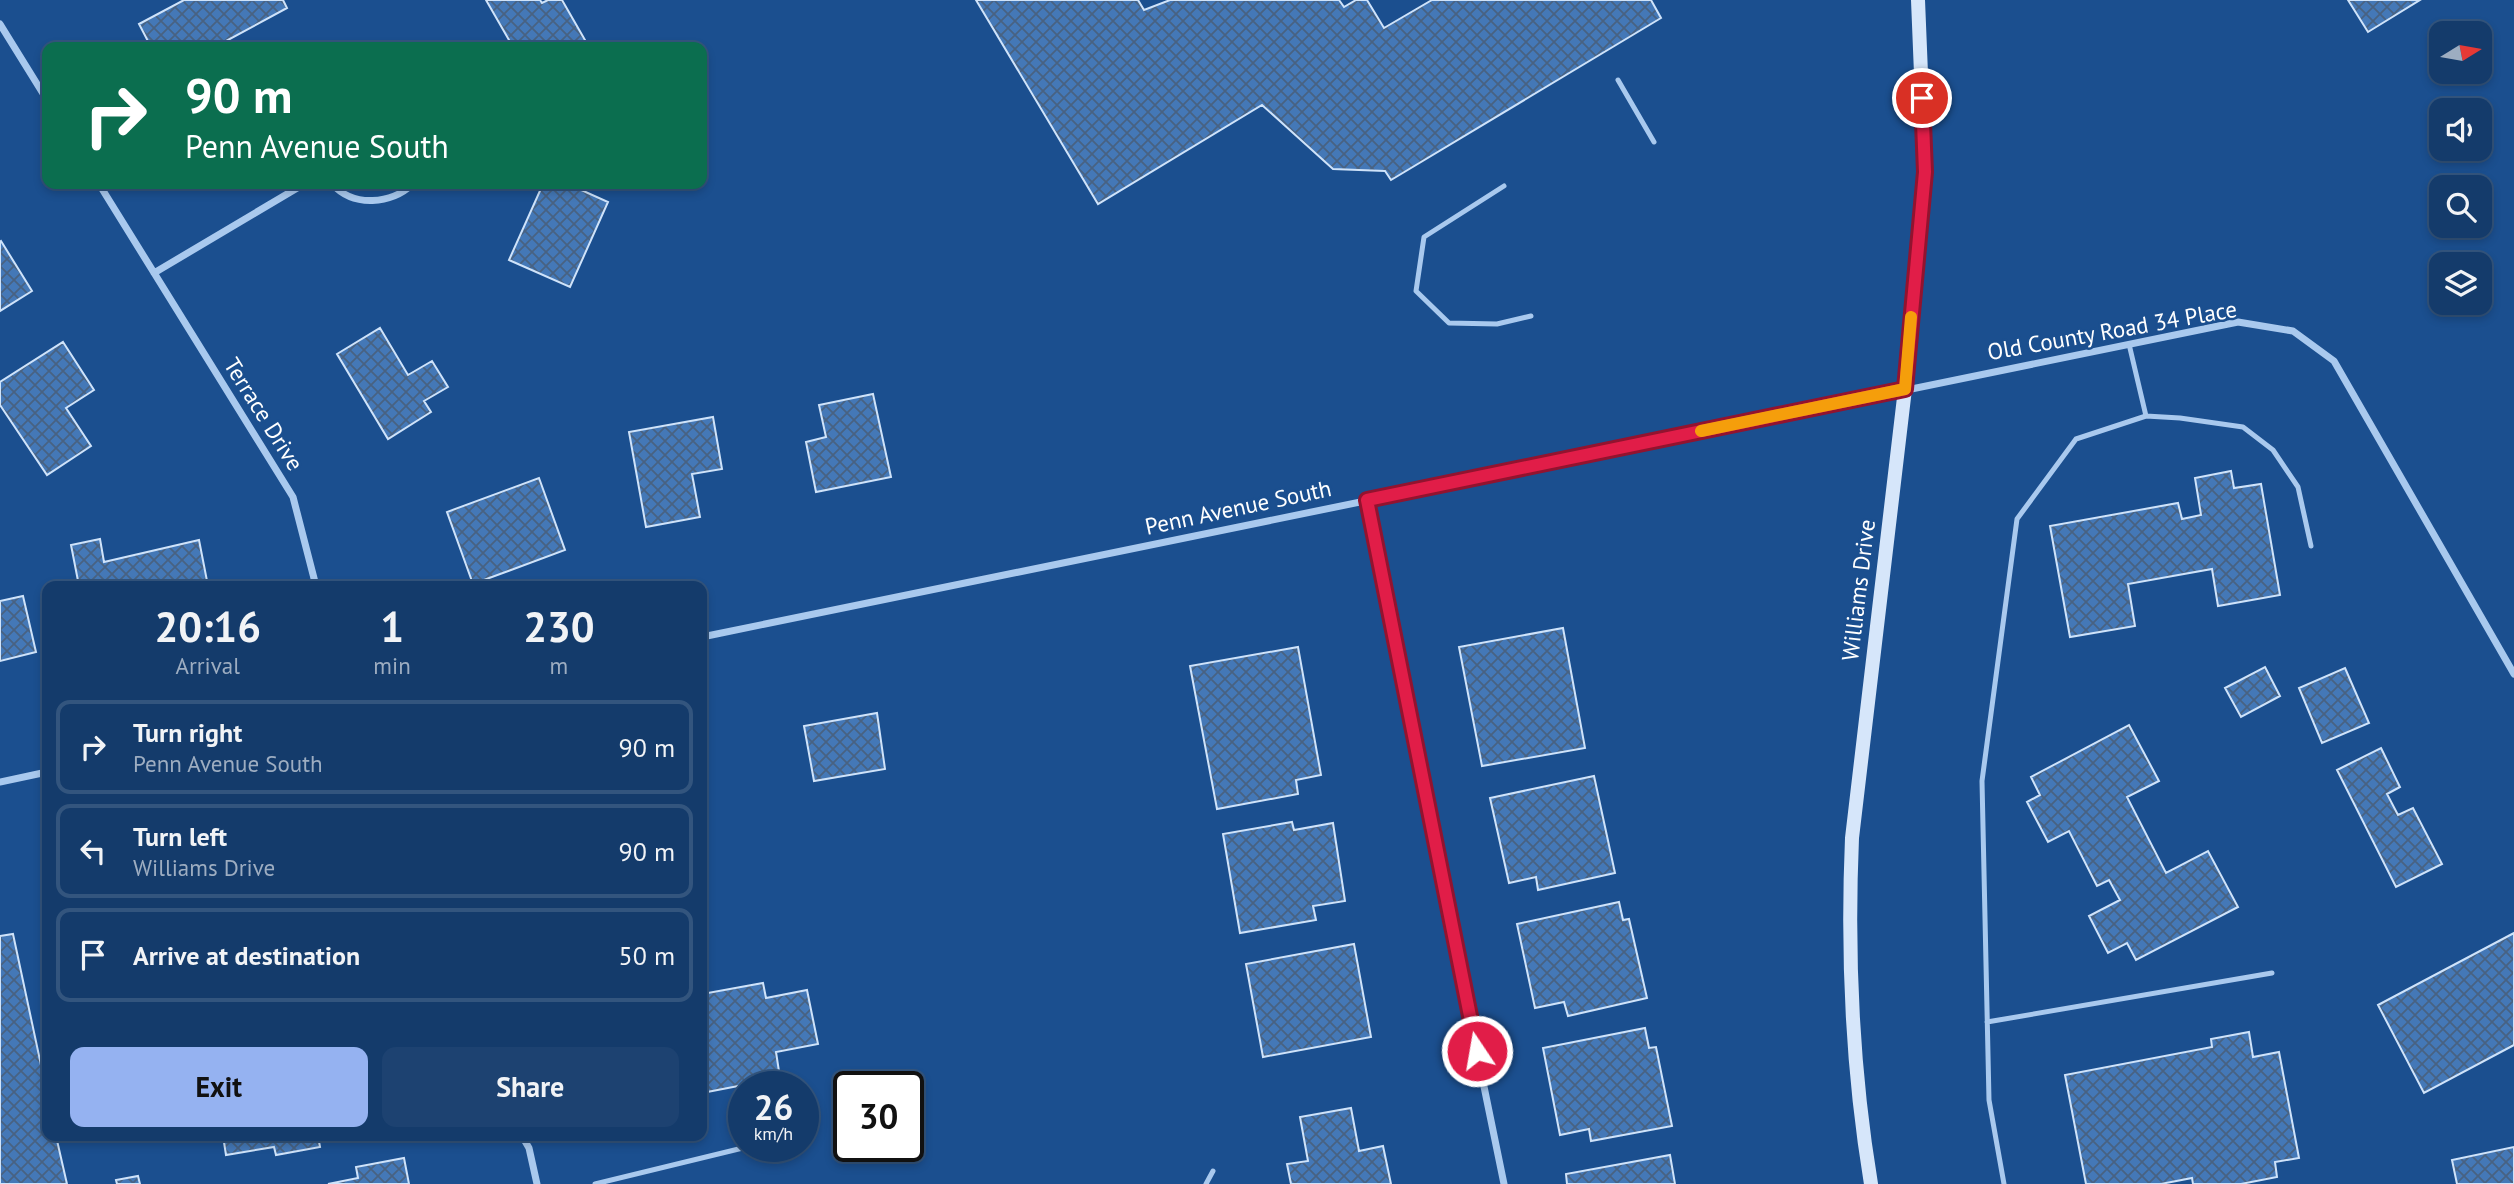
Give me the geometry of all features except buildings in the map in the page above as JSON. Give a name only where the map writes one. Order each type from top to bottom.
[{"type":"main road","name":"Williams Drive","points":[[1871,1184],[1853,1040],[1849,907],[1852,838],[1905,389],[1925,172],[1918,0]]},
{"type":"street","points":[[0,24],[42,92]]},
{"type":"street","name":"Terrace Drive","points":[[102,189],[293,497],[315,581]]},
{"type":"street","points":[[155,273],[296,189]]},
{"type":"street","points":[[336,189],[358,200],[381,201],[407,189]]},
{"type":"street","name":"Old County Road 34 Place","points":[[1905,389],[2238,322],[2293,331],[2334,361],[2514,674]]},
{"type":"street","name":"Penn Avenue South","points":[[707,636],[1905,389]]},
{"type":"street","points":[[1367,500],[1504,1184]]},
{"type":"street","points":[[0,782],[42,773]]},
{"type":"street","points":[[525,1141],[537,1184]]},
{"type":"lane","points":[[1618,79],[1654,142]]},
{"type":"lane","points":[[1504,186],[1424,237],[1416,292],[1449,323],[1497,324],[1531,316]]},
{"type":"lane","points":[[2129,344],[2146,416]]},
{"type":"lane","points":[[2004,1184],[1989,1100],[1982,781],[2017,519],[2076,439],[2146,416],[2204,420],[2243,427],[2273,450],[2298,487],[2311,546]]},
{"type":"lane","points":[[1987,1022],[2272,973]]},
{"type":"lane","points":[[595,1184],[728,1152]]},
{"type":"lane","points":[[1206,1184],[1213,1171]]},
{"type":"slow traffic","points":[[1701,431],[1905,389],[1911,317]]},
{"type":"route","points":[[1477,1051],[1367,500],[1905,389],[1925,172],[1922,98]]}]
